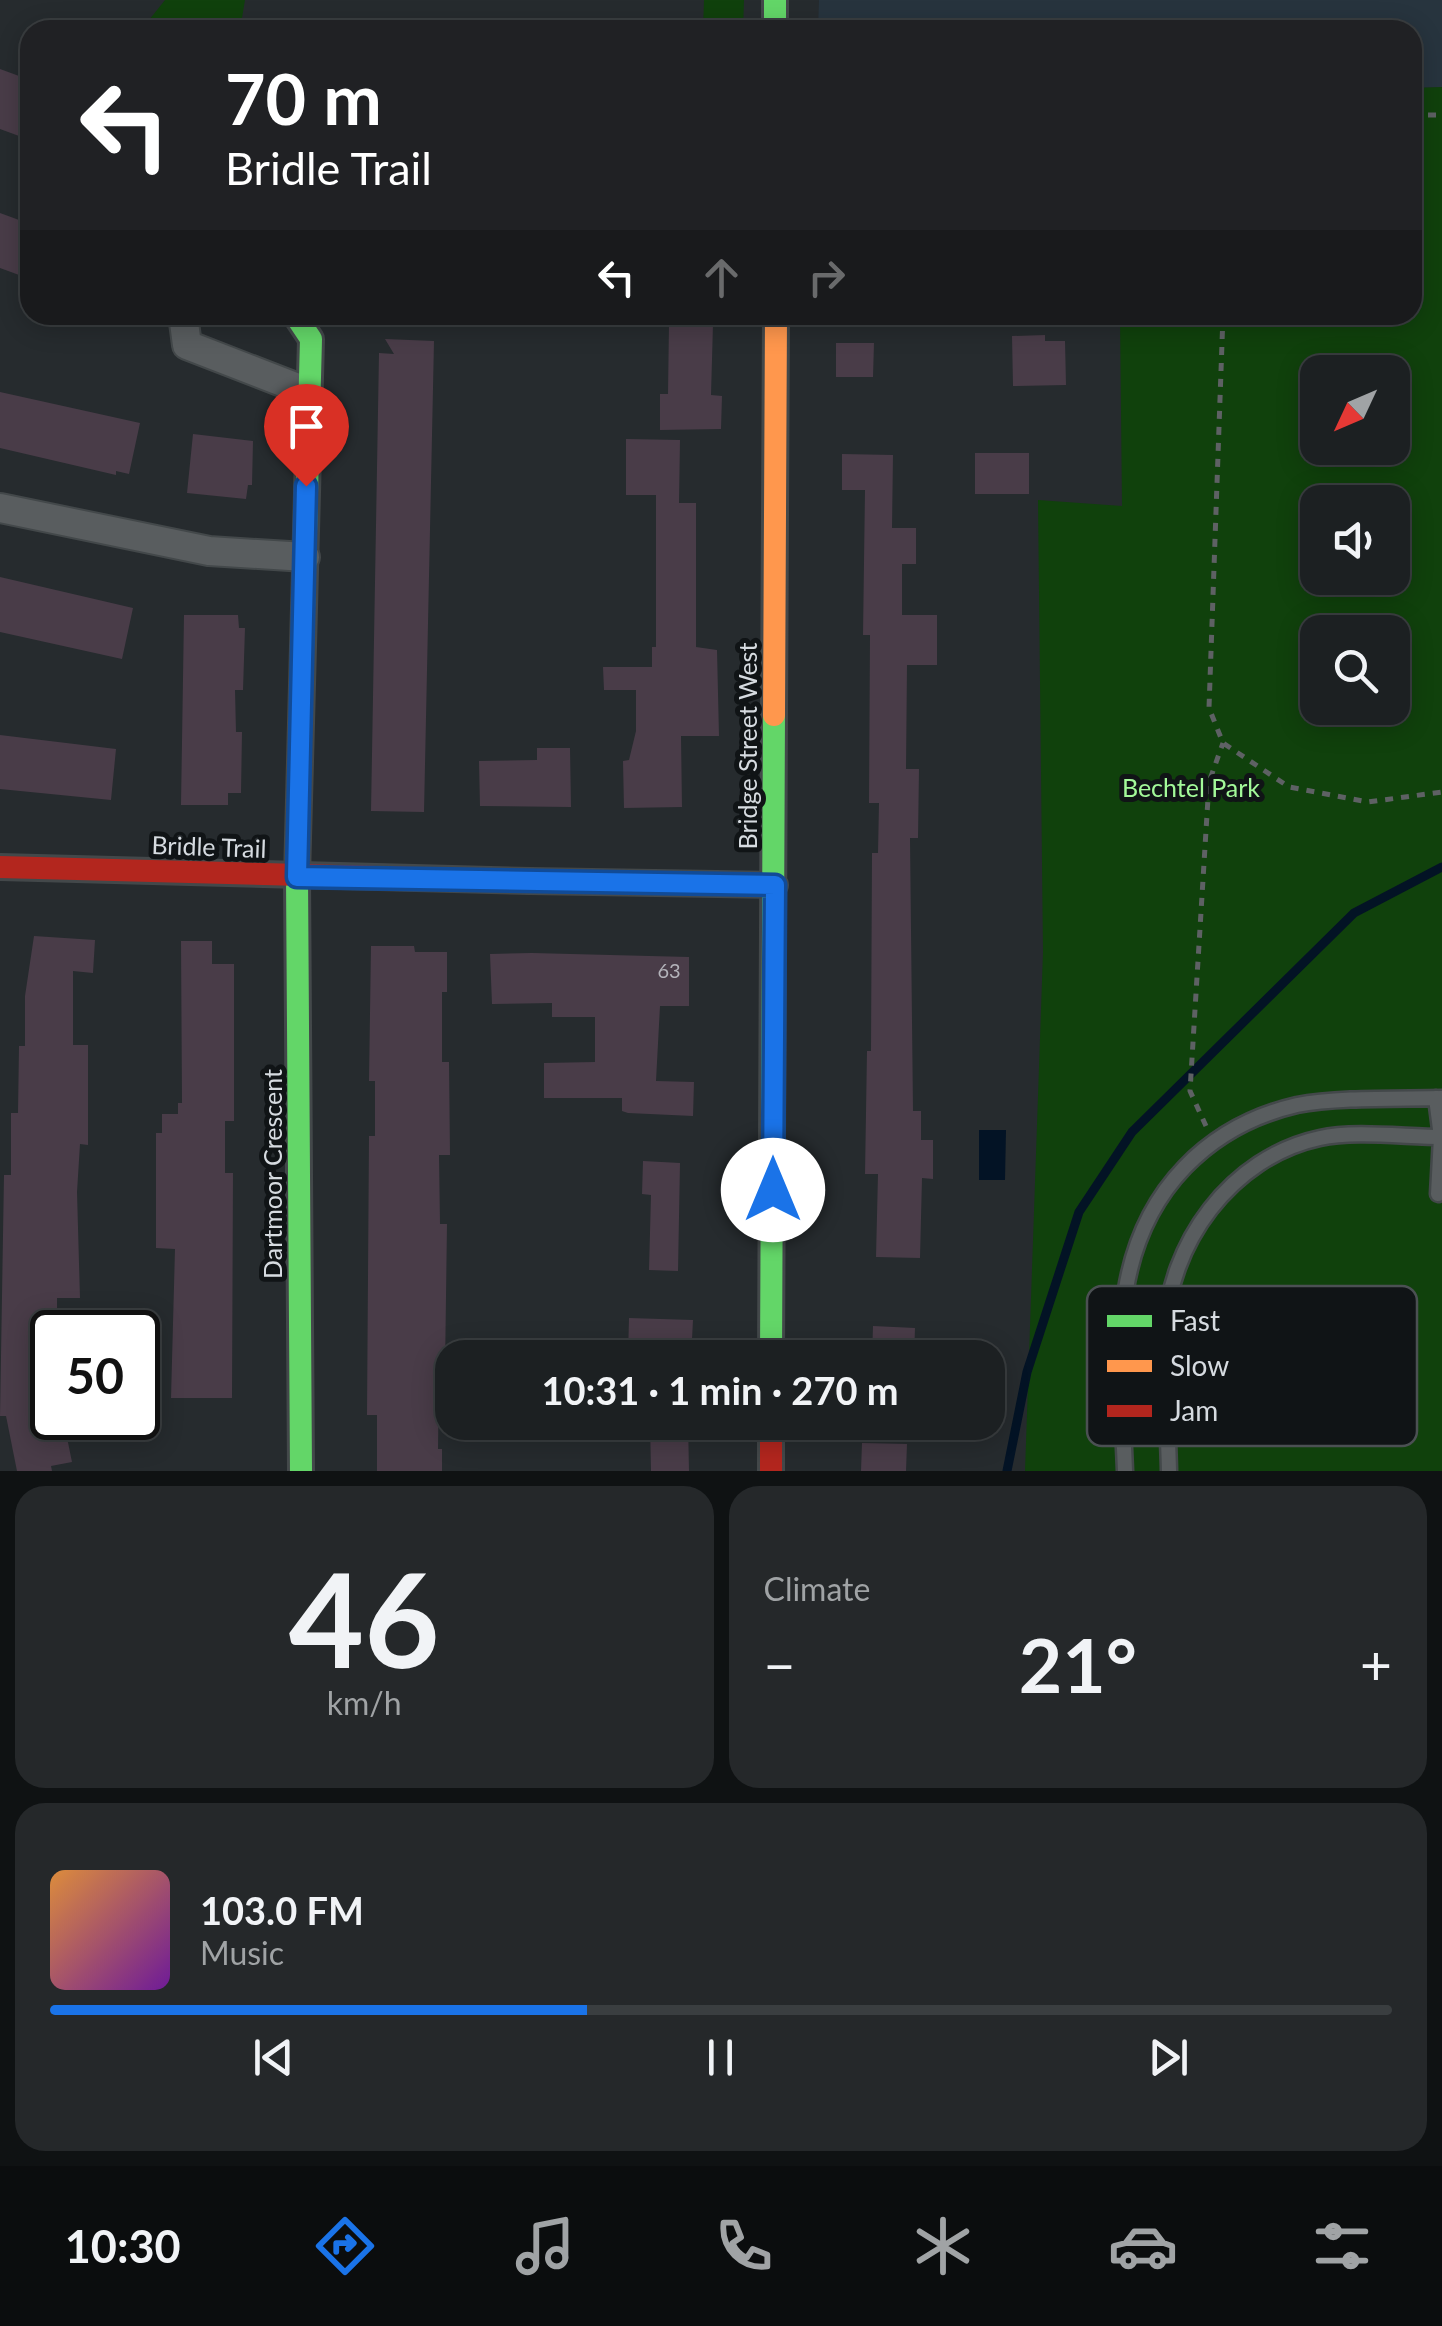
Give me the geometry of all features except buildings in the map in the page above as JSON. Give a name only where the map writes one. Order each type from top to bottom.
[{"type":"street","points":[[184,325],[187,345],[308,392]]},
{"type":"street","name":"Dartmoor Crescent","points":[[301,325],[311,339],[297,877],[301,1471]]},
{"type":"street","name":"Bridge Street West","points":[[772,1340],[776,325]]},
{"type":"street","points":[[0,508],[209,551],[305,557]]},
{"type":"street","name":"Bridle Trail","points":[[0,867],[297,877],[775,885]]},
{"type":"street","points":[[770,1471],[771,1440]]},
{"type":"lane","points":[[1126,1286],[1141,1228],[1164,1189],[1214,1142],[1244,1122],[1299,1105],[1439,1098],[1438,1194]]},
{"type":"lane","points":[[1174,1286],[1178,1266],[1208,1209],[1240,1176],[1280,1151],[1322,1137],[1441,1137]]},
{"type":"lane","points":[[1124,1446],[1125,1471]]},
{"type":"lane","points":[[1168,1446],[1169,1471]]},
{"type":"path","points":[[1223,325],[1209,708],[1223,743],[1290,788],[1368,802],[1442,792]]},
{"type":"path","points":[[1214,1142],[1190,1092],[1208,800],[1223,743]]},
{"type":"shaded area","points":[[819,0],[1442,0],[1442,87],[1422,88],[1422,20],[818,20]]},
{"type":"green space","points":[[165,0],[245,0],[242,20],[149,20]]},
{"type":"green space","points":[[704,0],[744,0],[743,20],[703,20]]},
{"type":"green space","name":"Bechtel Park","points":[[1442,87],[1442,1471],[1025,1471],[1043,952],[1038,500],[1122,506],[1120,325],[1422,325],[1422,88]]},
{"type":"water","points":[[979,1130],[1006,1130],[1005,1180],[979,1180]]},
{"type":"waterway","points":[[1007,1471],[1027,1372],[1079,1212],[1132,1132],[1354,913],[1442,867]]},
{"type":"traffic: fast","points":[[775,0],[775,20]]},
{"type":"traffic: fast","points":[[301,1471],[297,877],[311,339],[302,325]]},
{"type":"traffic: fast","points":[[771,1340],[774,715]]},
{"type":"traffic: fast","points":[[530,881],[775,885]]},
{"type":"traffic: slow","points":[[774,715],[776,325]]},
{"type":"traffic: jam","points":[[0,867],[530,881]]},
{"type":"traffic: jam","points":[[771,1440],[771,1471]]},
{"type":"route","points":[[306,486],[297,877],[775,885],[773,1190]]}]
